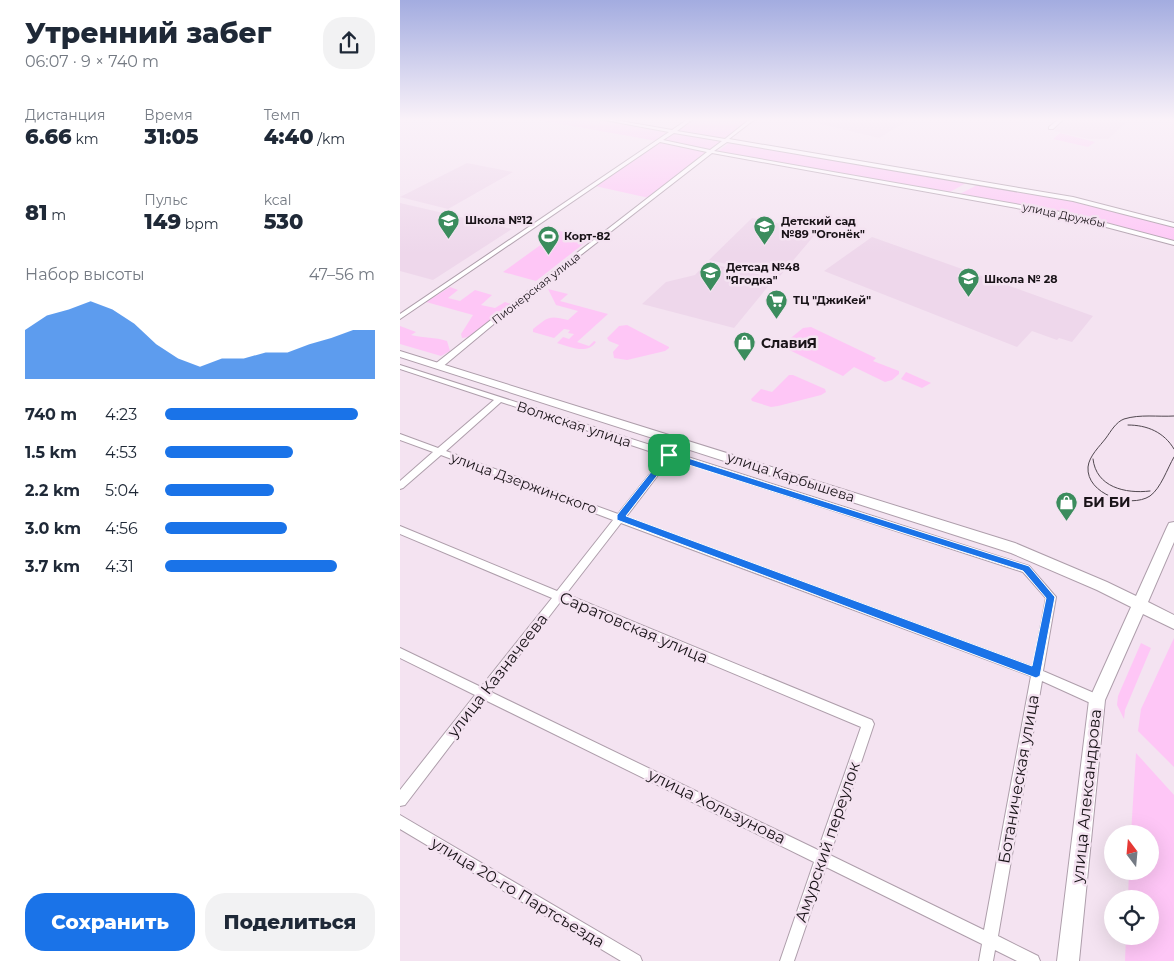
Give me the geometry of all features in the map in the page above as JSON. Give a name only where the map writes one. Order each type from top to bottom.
[{"type":"street","points":[[400,318],[626,164]]},
{"type":"street","name":"Пионерская улица","points":[[438,366],[525,296],[697,164]]},
{"type":"street","name":"улица Дружбы","points":[[780,164],[1089,219],[1174,243]]},
{"type":"street","name":"улица Дружбы","points":[[868,164],[1088,202],[1174,225]]},
{"type":"street","points":[[967,187],[976,182]]},
{"type":"street","points":[[953,194],[960,191]]},
{"type":"street","name":"улица Карбышева","points":[[400,354],[1015,550],[1140,604],[1174,622]]},
{"type":"street","name":"Волжская улица","points":[[400,368],[1026,568],[1051,597]]},
{"type":"street","points":[[400,486],[500,399]]},
{"type":"street","name":"улица Дзержинского","points":[[400,437],[1036,673],[1097,700]]},
{"type":"street","name":"улица Казначеева","points":[[400,800],[669,455]]},
{"type":"street","name":"улица Александрова","points":[[1068,961],[1097,700],[1174,527]]},
{"type":"street","name":"Саратовская улица","points":[[400,530],[868,724]]},
{"type":"street","name":"Ботаническая улица","points":[[986,961],[1051,597]]},
{"type":"street","name":"улица Хользунова","points":[[400,653],[484,692],[1033,961]]},
{"type":"street","name":"Амурский переулок","points":[[787,961],[868,724]]},
{"type":"street","name":"улица 20-го Партсъезда","points":[[400,822],[635,961]]},
{"type":"shaded area","points":[[465,164],[513,172],[448,209],[400,197]]},
{"type":"shaded area","points":[[628,164],[694,164],[649,198],[595,186]]},
{"type":"shaded area","points":[[786,164],[857,164],[968,182],[950,192]]},
{"type":"shaded area","points":[[979,184],[1087,203],[1174,226],[1174,242],[1098,220],[960,194]]},
{"type":"shaded area","name":"Школа №12","points":[[400,203],[512,229],[433,280],[400,271]]},
{"type":"shaded area","name":"Детский сад №89 \"Огонёк\"","points":[[752,218],[818,231],[780,276],[709,260]]},
{"type":"shaded area","name":"Корт-82","points":[[560,231],[591,238],[536,281],[503,272]]},
{"type":"shaded area","name":"Школа № 28","points":[[872,237],[1093,316],[1072,342],[1059,338],[1057,340],[1032,331],[1017,347],[824,271]]},
{"type":"shaded area","name":"Детсад №48 \"Ягодка\"","points":[[706,263],[775,278],[734,328],[642,304],[666,282],[695,275]]},
{"type":"shaded area","points":[[450,287],[458,290],[448,298],[460,301],[475,290],[492,295],[481,305],[495,308],[505,302],[511,304],[469,337],[462,338],[461,334],[473,315],[426,302]]},
{"type":"shaded area","points":[[548,289],[568,294],[560,301],[608,314],[577,342],[589,346],[594,341],[596,342],[592,346],[578,349],[557,343],[563,337],[569,339],[574,334],[568,333],[570,330],[564,329],[554,338],[533,332],[533,329],[549,318],[568,320],[578,311],[556,305]]},
{"type":"shaded area","points":[[627,325],[669,348],[665,351],[627,360],[614,358],[613,352],[619,345],[609,341],[607,338],[619,326]]},
{"type":"shaded area","points":[[400,326],[416,332],[411,335],[447,341],[450,351],[441,356],[400,344]]},
{"type":"shaded area","points":[[811,327],[876,358],[873,361],[899,371],[899,374],[892,380],[885,382],[854,367],[843,376],[781,346],[803,328]]},
{"type":"shaded area","points":[[906,372],[931,383],[922,388],[901,379]]},
{"type":"shaded area","points":[[789,375],[825,389],[826,392],[821,395],[771,407],[752,401],[751,399],[761,389],[772,392]]},
{"type":"shaded area","points":[[1174,638],[1174,767],[1138,731],[1141,709]]},
{"type":"shaded area","points":[[1141,643],[1151,648],[1125,710],[1124,719],[1117,705],[1118,696]]},
{"type":"shaded area","points":[[1136,753],[1174,795],[1174,961],[1125,961],[1126,945],[1159,945],[1159,890],[1128,890],[1129,880],[1159,880],[1159,825],[1132,825]]},
{"type":"tram line","points":[[1174,416],[1136,417],[1119,422],[1090,459],[1088,467],[1089,477],[1094,485],[1111,496],[1121,500],[1142,500],[1154,493],[1174,457]]},
{"type":"tram line","points":[[1128,425],[1142,426],[1160,434],[1174,449]]},
{"type":"tram line","points":[[1093,459],[1095,469],[1113,487],[1140,492],[1150,491]]},
{"type":"place","name":"Школа №12","points":[[449,239]]},
{"type":"place","name":"Детский сад №89 \"Огонёк\"","points":[[765,246]]},
{"type":"place","name":"Корт-82","points":[[548,255]]},
{"type":"place","name":"Детсад №48 \"Ягодка\"","points":[[710,292]]},
{"type":"place","name":"Школа № 28","points":[[968,298]]},
{"type":"place","name":"ТЦ \"ДжиКей\"","points":[[777,319]]},
{"type":"place","name":"СлавиЯ","points":[[745,362]]},
{"type":"place","name":"БИ БИ","points":[[1067,521]]},
{"type":"route","points":[[669,455],[1026,568],[1051,597],[1036,673],[620,518],[669,455]]}]
